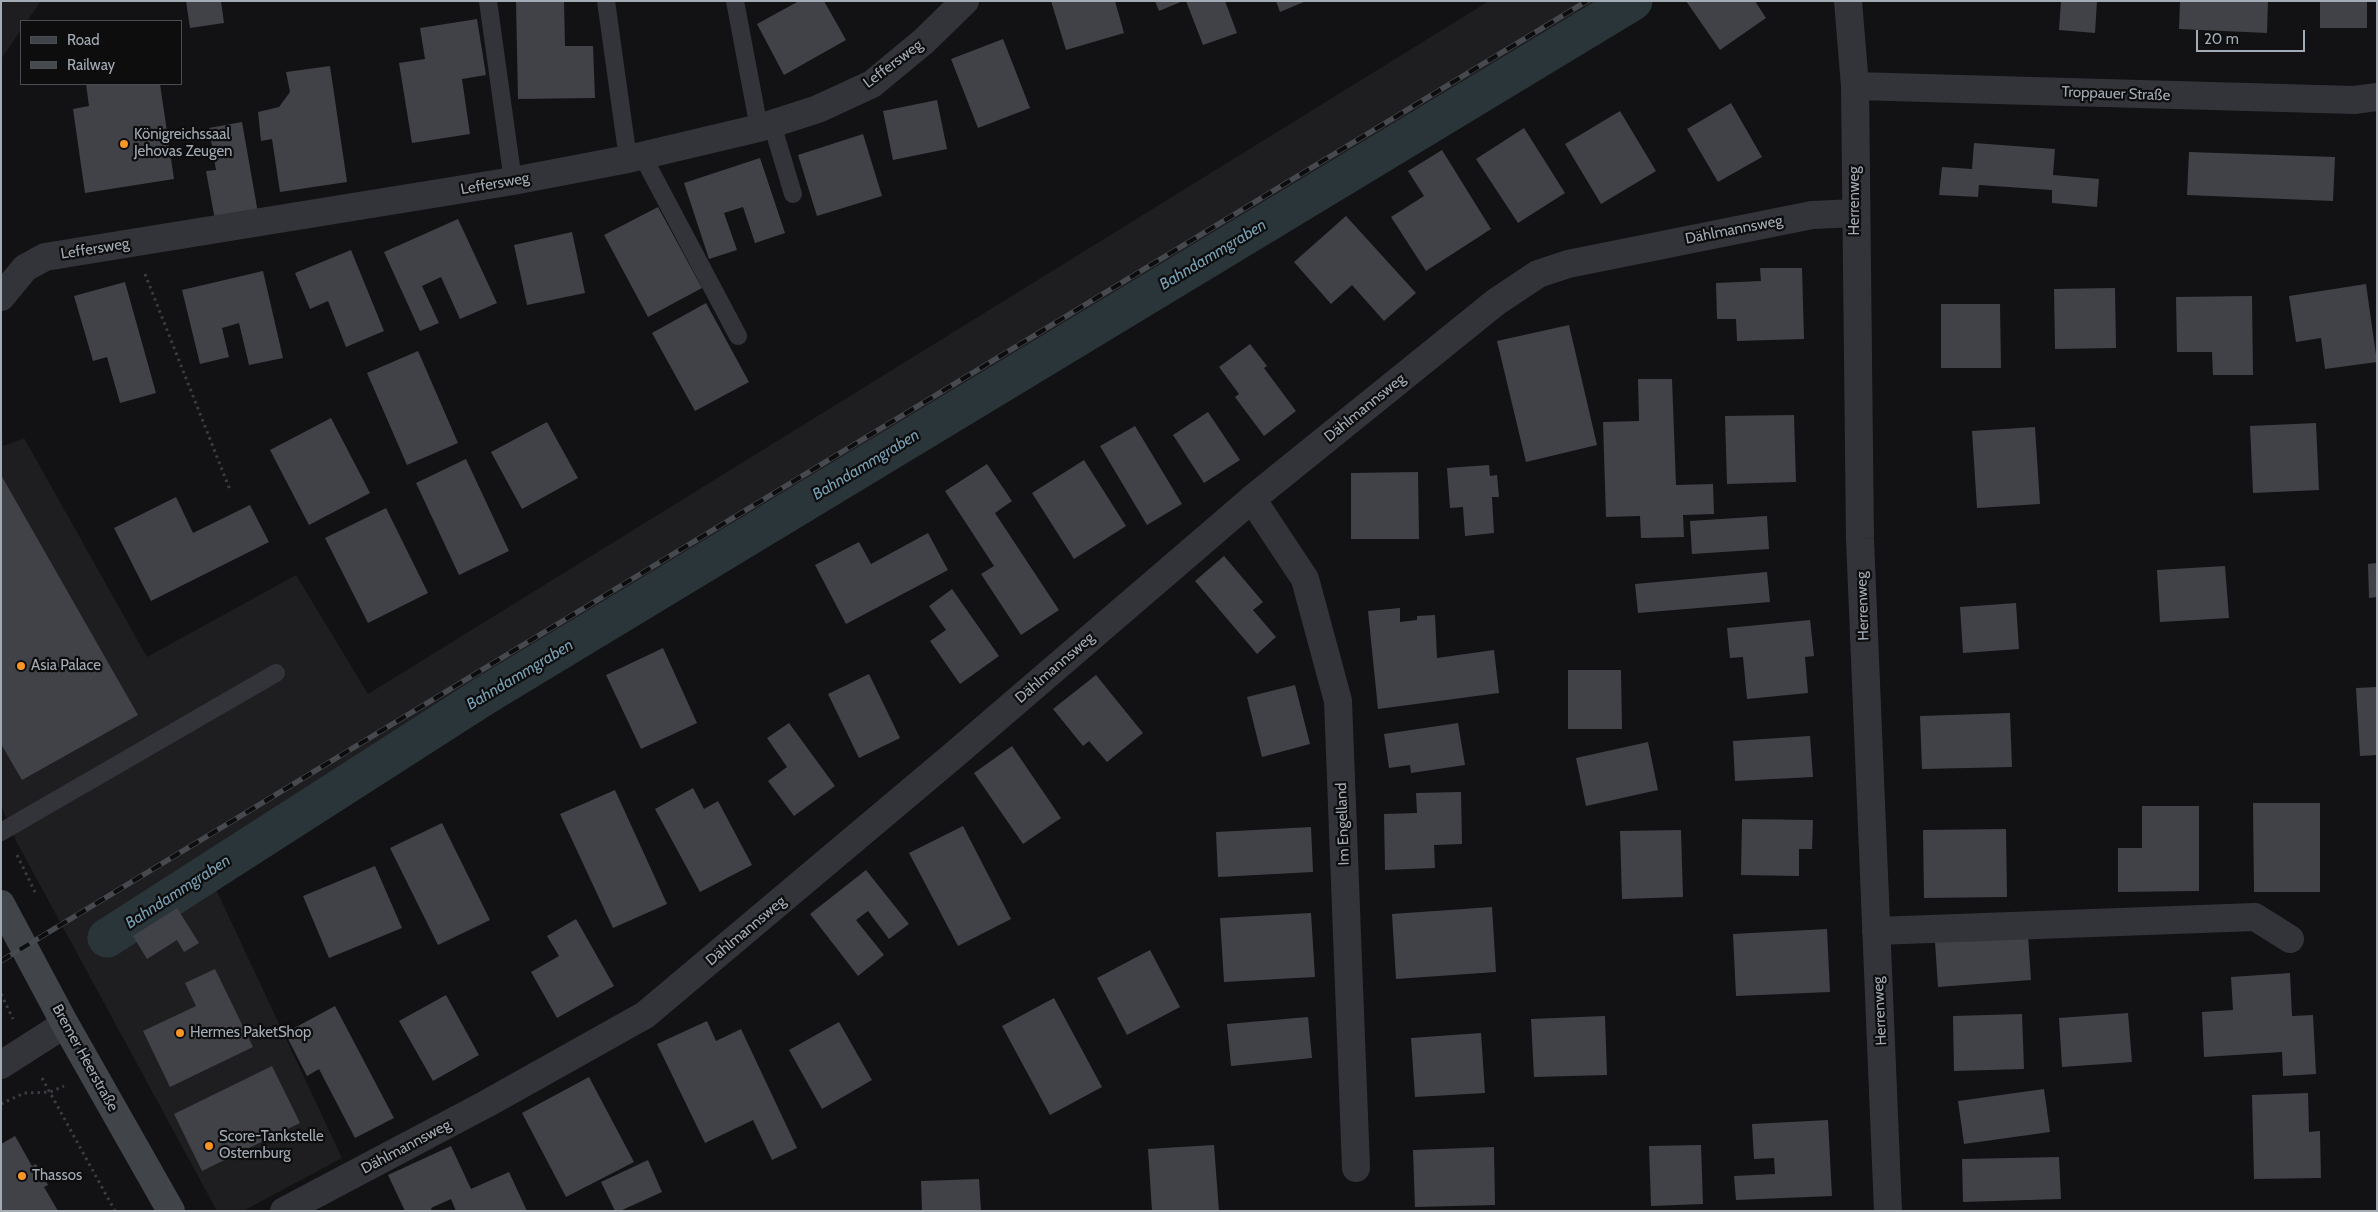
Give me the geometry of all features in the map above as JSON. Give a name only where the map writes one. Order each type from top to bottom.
[{"type":"street","name":"Leffersweg","points":[[1,297],[25,268],[45,257],[513,181],[635,157],[765,126],[818,109],[872,84],[924,41],[966,1]]},
{"type":"street","name":"Herrenweg","points":[[1848,1],[1855,86],[1860,539],[1888,1211]]},
{"type":"street","name":"Troppauer Straße","points":[[1855,86],[2354,100],[2377,97]]},
{"type":"street","name":"Dählmannsweg","points":[[284,1211],[488,1103],[645,1015],[1252,500],[1496,302],[1538,274],[1568,264],[1812,215],[1855,214]]},
{"type":"street","name":"Im Engelland","points":[[1252,500],[1305,579],[1338,700],[1356,1168]]},
{"type":"street","name":"Bremer Heerstraße","points":[[1,904],[65,1024],[171,1211]]},
{"type":"street","points":[[1876,932],[2255,917],[2290,939]]},
{"type":"street","points":[[1,1065],[65,1024]]},
{"type":"lane","points":[[488,1],[513,181]]},
{"type":"lane","points":[[606,1],[635,157],[738,336]]},
{"type":"lane","points":[[735,1],[765,126],[793,194]]},
{"type":"lane","points":[[1,832],[276,673]]},
{"type":"path","points":[[133,243],[230,490]]},
{"type":"path","points":[[1,1104],[24,1093],[50,1092],[115,1211]]},
{"type":"shaded area","points":[[1,1],[41,1],[28,20],[20,20],[20,31],[1,59]]},
{"type":"shaded area","points":[[1489,1],[1653,1],[1237,251],[473,726],[213,883],[342,1158],[243,1211],[217,1211],[15,839],[1,805],[1,429],[3,446],[24,438],[147,657],[296,575],[368,694]]},
{"type":"building","points":[[186,1],[221,1],[224,23],[190,28]]},
{"type":"building","points":[[516,1],[564,1],[565,46],[593,46],[595,98],[518,99]]},
{"type":"building","points":[[799,1],[824,1],[846,40],[784,75],[757,24]]},
{"type":"building","points":[[1051,1],[1115,1],[1124,33],[1066,50]]},
{"type":"building","points":[[1155,1],[1183,1],[1159,11]]},
{"type":"building","points":[[1186,1],[1225,1],[1237,33],[1203,45]]},
{"type":"building","points":[[1276,1],[1306,1],[1280,12]]},
{"type":"building","points":[[1686,1],[1755,1],[1766,18],[1720,50]]},
{"type":"building","points":[[2061,1],[2097,1],[2095,33],[2059,30]]},
{"type":"building","points":[[2180,1],[2268,1],[2267,33],[2179,29]]},
{"type":"building","points":[[2320,1],[2367,1],[2367,28],[2320,28]]},
{"type":"building","points":[[477,19],[486,75],[462,79],[470,134],[412,143],[399,63],[425,59],[420,28]]},
{"type":"building","points":[[1003,39],[1030,108],[978,128],[951,59]]},
{"type":"building","points":[[330,66],[347,182],[280,192],[272,139],[261,141],[258,112],[279,107],[290,92],[286,72]]},
{"type":"building","name":"Königreichssaal Jehovas Zeugen","points":[[86,85],[160,85],[174,179],[85,193],[73,109],[89,106]]},
{"type":"building","points":[[937,100],[947,149],[893,160],[883,111]]},
{"type":"building","points":[[1731,103],[1762,157],[1718,182],[1687,129]]},
{"type":"building","points":[[1620,111],[1656,171],[1601,204],[1565,144]]},
{"type":"building","points":[[242,122],[258,213],[215,220],[206,171],[216,170],[209,128]]},
{"type":"building","points":[[1524,128],[1565,193],[1518,223],[1476,159]]},
{"type":"building","points":[[863,134],[882,196],[817,216],[798,155]]},
{"type":"building","points":[[1974,143],[2055,149],[2053,175],[2099,179],[2097,207],[2052,203],[2052,190],[1979,185],[1978,197],[1939,195],[1942,167],[1972,169]]},
{"type":"building","points":[[1442,150],[1491,229],[1426,271],[1391,217],[1424,196],[1408,171]]},
{"type":"building","points":[[2189,152],[2335,157],[2333,201],[2187,195]]},
{"type":"building","points":[[760,158],[785,233],[755,243],[743,207],[724,213],[737,250],[709,259],[684,183]]},
{"type":"building","points":[[658,207],[702,288],[648,317],[604,235]]},
{"type":"building","points":[[1346,216],[1416,293],[1384,321],[1352,285],[1331,304],[1294,262]]},
{"type":"building","points":[[458,219],[497,303],[460,319],[441,277],[422,286],[439,323],[420,331],[384,252]]},
{"type":"building","points":[[572,232],[585,293],[527,305],[514,245]]},
{"type":"building","points":[[351,250],[384,331],[346,347],[328,301],[310,309],[295,273]]},
{"type":"building","points":[[1760,268],[1802,268],[1804,339],[1737,341],[1736,319],[1717,319],[1716,283],[1761,281]]},
{"type":"building","points":[[263,271],[283,358],[249,365],[239,323],[222,328],[229,357],[200,364],[182,290]]},
{"type":"building","points":[[125,282],[156,393],[120,403],[107,357],[93,361],[74,296]]},
{"type":"building","points":[[2366,284],[2377,362],[2325,369],[2321,338],[2296,342],[2289,296]]},
{"type":"building","points":[[2115,288],[2116,348],[2055,349],[2054,289]]},
{"type":"building","points":[[2252,296],[2253,375],[2213,375],[2212,352],[2177,352],[2176,297]]},
{"type":"building","points":[[706,303],[749,382],[695,411],[652,333]]},
{"type":"building","points":[[1941,304],[2000,304],[2001,368],[1941,368]]},
{"type":"building","points":[[1569,325],[1597,445],[1526,462],[1497,341]]},
{"type":"building","points":[[1250,344],[1267,366],[1264,368],[1296,411],[1264,436],[1235,397],[1239,394],[1219,367]]},
{"type":"building","points":[[418,351],[458,443],[407,465],[367,373]]},
{"type":"building","points":[[1638,379],[1672,379],[1676,485],[1713,484],[1714,514],[1683,515],[1684,537],[1641,538],[1640,516],[1606,517],[1603,422],[1639,421]]},
{"type":"building","points":[[1208,412],[1240,460],[1204,483],[1173,435]]},
{"type":"building","points":[[1794,415],[1796,482],[1727,484],[1725,416]]},
{"type":"building","points":[[331,418],[370,493],[309,525],[270,450]]},
{"type":"building","points":[[547,422],[578,478],[522,509],[491,452]]},
{"type":"building","points":[[2316,423],[2319,490],[2253,493],[2250,426]]},
{"type":"building","points":[[1135,426],[1182,504],[1147,525],[1100,446]]},
{"type":"building","points":[[2035,427],[2040,504],[1977,508],[1972,431]]},
{"type":"building","points":[[466,459],[509,551],[459,575],[416,483]]},
{"type":"building","points":[[1084,460],[1126,526],[1074,559],[1032,493]]},
{"type":"building","points":[[987,464],[1012,501],[995,513],[1059,610],[1021,635],[981,574],[994,566],[945,491]]},
{"type":"building","points":[[1489,465],[1490,476],[1497,475],[1499,497],[1492,497],[1494,533],[1465,536],[1463,507],[1450,508],[1447,468]]},
{"type":"building","points":[[1418,472],[1419,539],[1351,539],[1351,473]]},
{"type":"building","points":[[1,475],[138,715],[22,780],[1,744]]},
{"type":"building","points":[[176,497],[193,533],[250,505],[269,542],[151,601],[114,528]]},
{"type":"building","points":[[386,508],[428,593],[368,623],[325,538]]},
{"type":"building","points":[[1767,516],[1769,549],[1692,554],[1690,521]]},
{"type":"building","points":[[928,533],[948,570],[846,624],[815,565],[859,542],[871,564]]},
{"type":"building","points":[[1224,556],[1263,602],[1253,610],[1276,637],[1257,654],[1195,581]]},
{"type":"building","points":[[2377,563],[2377,597],[2369,598],[2368,564]]},
{"type":"building","points":[[2225,566],[2229,618],[2160,622],[2157,570]]},
{"type":"building","points":[[1767,572],[1770,602],[1638,613],[1635,584]]},
{"type":"building","points":[[952,589],[999,656],[960,684],[930,641],[946,630],[929,606]]},
{"type":"building","points":[[2016,603],[2019,649],[1963,653],[1960,607]]},
{"type":"building","points":[[1400,608],[1400,622],[1417,620],[1417,616],[1435,615],[1437,658],[1494,650],[1499,693],[1378,709],[1368,611]]},
{"type":"building","points":[[1810,620],[1814,656],[1805,657],[1808,693],[1747,699],[1743,657],[1730,658],[1727,628]]},
{"type":"building","points":[[663,648],[697,723],[641,749],[606,675]]},
{"type":"building","points":[[1568,670],[1621,670],[1622,729],[1568,729]]},
{"type":"building","points":[[869,674],[900,738],[859,758],[828,694]]},
{"type":"building","points":[[1096,675],[1143,733],[1107,762],[1089,741],[1083,746],[1053,709]]},
{"type":"building","points":[[1295,685],[1310,744],[1262,757],[1247,697]]},
{"type":"building","points":[[2377,687],[2377,755],[2360,756],[2356,688]]},
{"type":"building","points":[[2010,713],[2012,767],[1922,769],[1920,716]]},
{"type":"building","points":[[789,723],[835,786],[794,816],[768,781],[787,767],[767,738]]},
{"type":"building","points":[[1458,723],[1465,765],[1411,773],[1410,765],[1389,768],[1384,734]]},
{"type":"building","points":[[1810,736],[1813,777],[1735,781],[1733,741]]},
{"type":"building","points":[[1648,742],[1658,790],[1586,806],[1576,758]]},
{"type":"building","points":[[1012,746],[1061,818],[1023,844],[974,773]]},
{"type":"building","points":[[693,788],[704,809],[718,801],[752,865],[700,892],[655,809]]},
{"type":"building","points":[[615,790],[667,904],[613,928],[560,814]]},
{"type":"building","points":[[1461,792],[1462,844],[1434,845],[1435,868],[1385,870],[1384,814],[1417,813],[1416,793]]},
{"type":"building","points":[[2253,803],[2320,803],[2320,892],[2254,892]]},
{"type":"building","points":[[2142,806],[2199,806],[2199,891],[2118,892],[2118,848],[2142,848]]},
{"type":"building","points":[[1742,819],[1813,820],[1812,849],[1799,849],[1799,876],[1741,875]]},
{"type":"building","points":[[442,823],[490,920],[438,945],[390,848]]},
{"type":"building","points":[[963,826],[1011,919],[958,946],[909,853]]},
{"type":"building","points":[[1311,827],[1313,872],[1218,877],[1216,832]]},
{"type":"building","points":[[2006,829],[2007,897],[1924,898],[1923,830]]},
{"type":"building","points":[[1681,830],[1683,897],[1622,899],[1620,831]]},
{"type":"building","points":[[375,866],[402,928],[329,958],[303,896]]},
{"type":"building","points":[[866,870],[909,924],[889,939],[868,911],[856,920],[884,955],[858,976],[810,914]]},
{"type":"building","points":[[1492,907],[1496,972],[1396,979],[1392,914]]},
{"type":"building","points":[[177,908],[199,943],[184,952],[177,940],[147,959],[133,936]]},
{"type":"building","points":[[1311,913],[1315,977],[1224,982],[1220,918]]},
{"type":"building","points":[[576,919],[614,986],[557,1018],[531,972],[559,956],[547,936]]},
{"type":"building","points":[[1827,929],[1830,992],[1736,996],[1733,934]]},
{"type":"building","points":[[2028,935],[2031,980],[1938,987],[1935,942]]},
{"type":"building","points":[[1150,950],[1180,1007],[1127,1035],[1097,978]]},
{"type":"building","points":[[215,969],[253,1047],[170,1087],[143,1031],[196,1006],[185,983]]},
{"type":"building","points":[[2290,973],[2292,1016],[2313,1015],[2316,1074],[2283,1076],[2282,1052],[2204,1057],[2202,1012],[2233,1010],[2231,977]]},
{"type":"building","points":[[446,995],[479,1055],[433,1081],[399,1021]]},
{"type":"building","points":[[1054,998],[1102,1087],[1050,1115],[1002,1026]]},
{"type":"building","points":[[335,1006],[394,1118],[355,1138],[319,1069],[307,1076],[285,1033]]},
{"type":"building","points":[[2128,1013],[2132,1062],[2062,1067],[2059,1018]]},
{"type":"building","points":[[2022,1014],[2024,1069],[1954,1071],[1953,1016]]},
{"type":"building","points":[[1605,1016],[1607,1075],[1534,1077],[1531,1019]]},
{"type":"building","points":[[1308,1017],[1312,1058],[1231,1066],[1227,1024]]},
{"type":"building","points":[[707,1021],[716,1041],[741,1029],[797,1148],[772,1160],[753,1120],[705,1143],[657,1044]]},
{"type":"building","points":[[839,1022],[872,1080],[822,1109],[789,1050]]},
{"type":"building","points":[[1481,1033],[1485,1093],[1415,1097],[1411,1038]]},
{"type":"building","points":[[272,1066],[300,1123],[202,1171],[174,1114]]},
{"type":"building","points":[[589,1077],[634,1162],[566,1197],[522,1113]]},
{"type":"building","points":[[2044,1089],[2050,1132],[1964,1144],[1958,1101]]},
{"type":"building","points":[[2308,1093],[2309,1132],[2320,1131],[2321,1178],[2254,1179],[2252,1095]]},
{"type":"building","points":[[1828,1120],[1832,1196],[1736,1200],[1734,1176],[1775,1174],[1774,1158],[1754,1159],[1752,1124]]},
{"type":"building","name":"Thassos","points":[[15,1136],[32,1166],[36,1164],[48,1185],[44,1187],[58,1211],[1,1211],[1,1144]]},
{"type":"building","points":[[1214,1145],[1219,1211],[1152,1211],[1148,1149]]},
{"type":"building","points":[[1701,1145],[1703,1204],[1651,1206],[1649,1146]]},
{"type":"building","points":[[451,1146],[471,1189],[509,1172],[527,1211],[456,1211],[451,1199],[431,1208],[432,1211],[405,1211],[388,1175]]},
{"type":"building","points":[[1494,1147],[1495,1205],[1415,1207],[1413,1150]]},
{"type":"building","points":[[2059,1157],[2061,1199],[1963,1202],[1962,1159]]},
{"type":"building","points":[[648,1160],[662,1192],[620,1211],[615,1211],[601,1182]]},
{"type":"building","points":[[979,1179],[981,1211],[922,1211],[921,1181]]},
{"type":"waterway","name":"Bahndammgraben","points":[[107,938],[484,696],[1633,1]]},
{"type":"railway","points":[[1,961],[1587,1]]},
{"type":"place","name":"Königreichssaal Jehovas Zeugen","points":[[124,144]]},
{"type":"place","name":"Asia Palace","points":[[21,666]]},
{"type":"place","name":"Hermes PaketShop","points":[[180,1033]]},
{"type":"place","name":"Score-Tankstelle Osternburg","points":[[209,1146]]},
{"type":"place","name":"Thassos","points":[[22,1176]]}]
